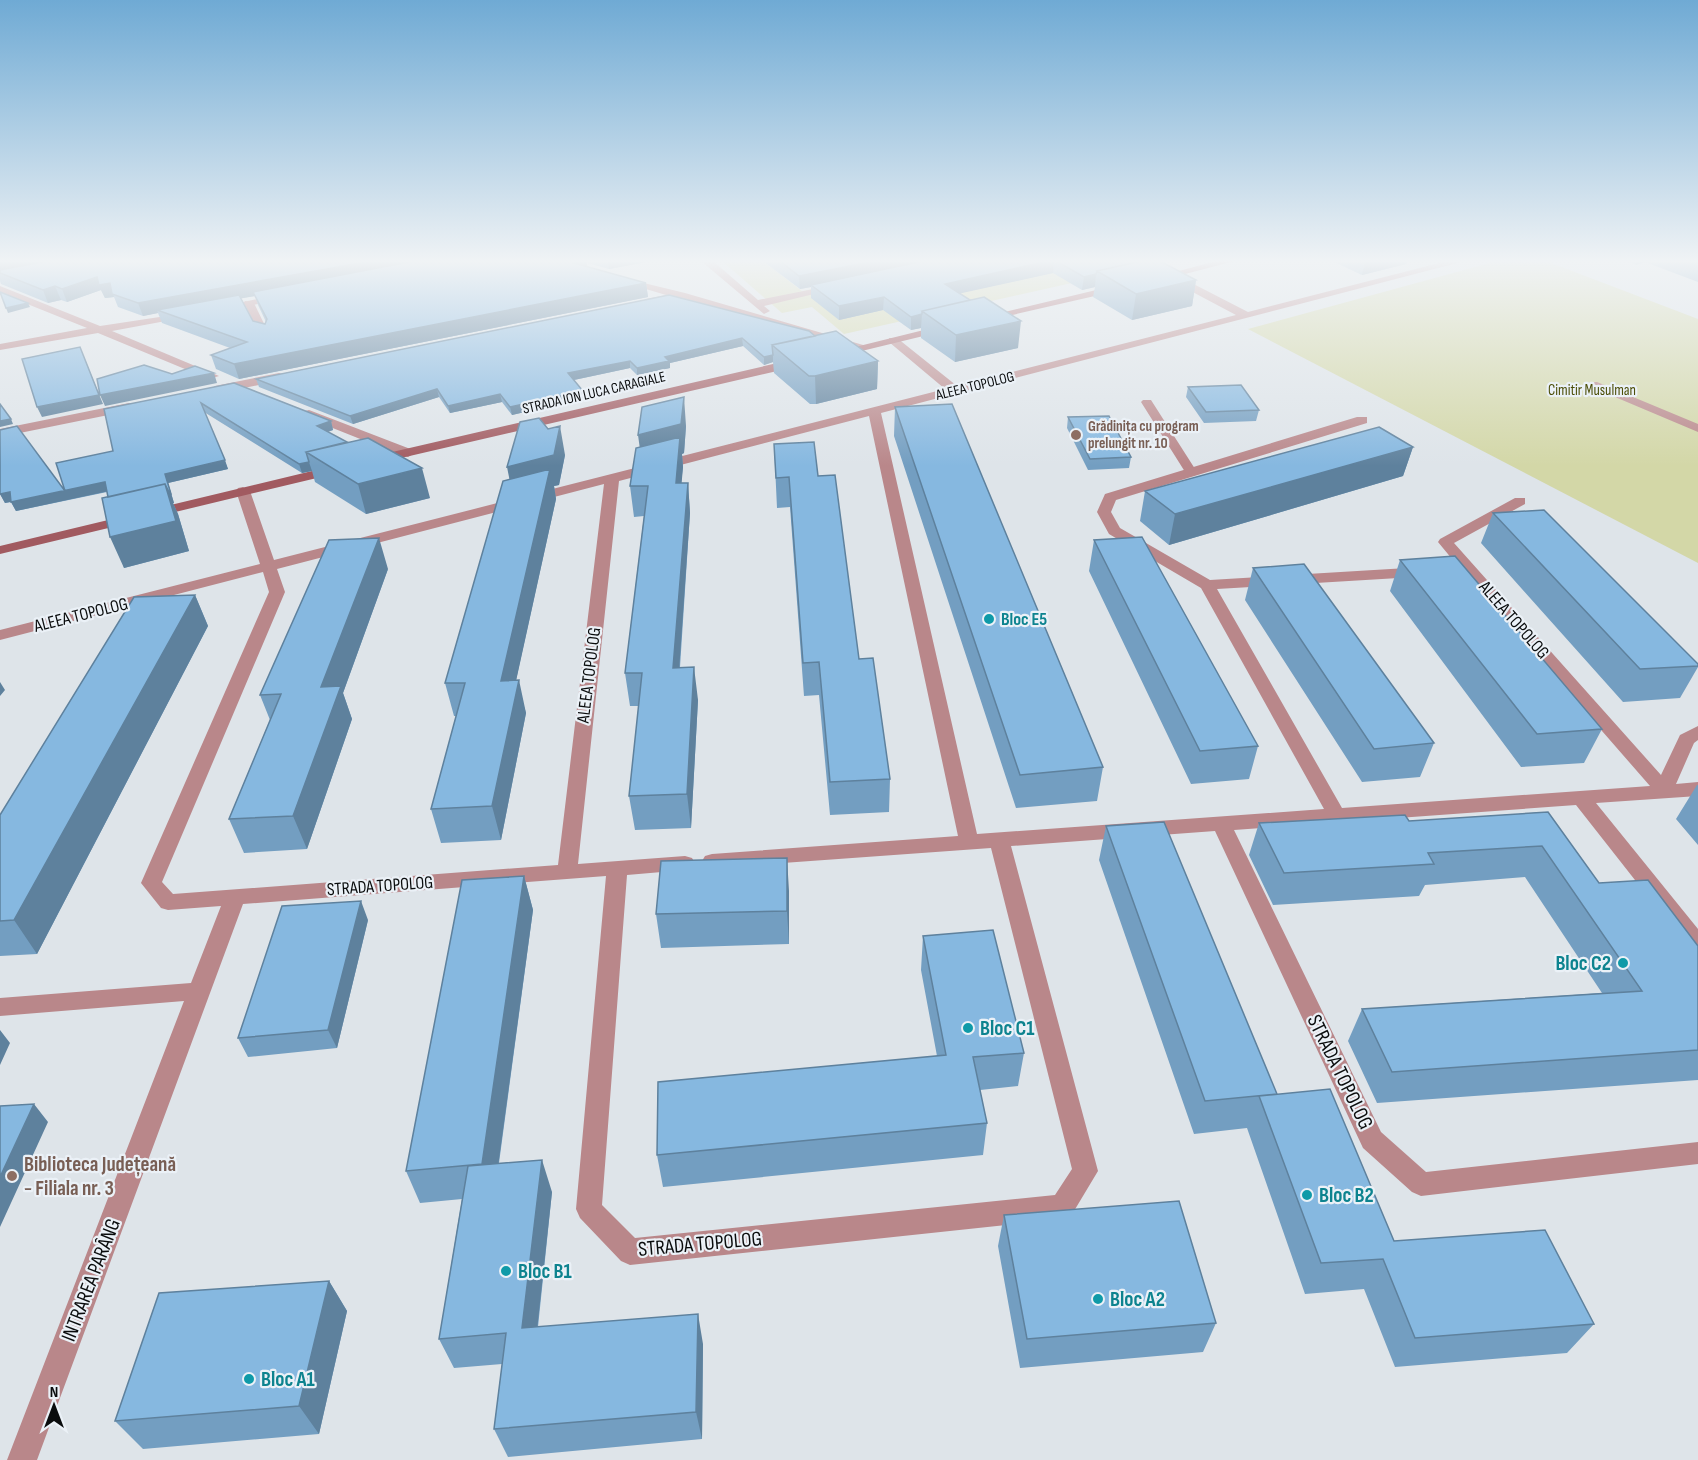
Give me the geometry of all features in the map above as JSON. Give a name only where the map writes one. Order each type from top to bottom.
[{"type":"street","points":[[0,347],[100,329]]},
{"type":"street","points":[[101,329],[257,394]]},
{"type":"street","points":[[804,329],[864,346]]},
{"type":"street","name":"STRADA ION LUCA CARAGIALE","points":[[0,550],[939,329]]},
{"type":"street","name":"ALEEA TOPOLOG","points":[[0,635],[1195,329]]},
{"type":"street","points":[[894,340],[955,391]]},
{"type":"street","points":[[202,392],[294,374]]},
{"type":"street","points":[[0,433],[146,403]]},
{"type":"street","points":[[300,411],[408,453]]},
{"type":"street","points":[[874,411],[969,842]]},
{"type":"street","points":[[1336,814],[1207,585],[1114,531],[1104,512],[1110,498],[1362,420]]},
{"type":"street","name":"ALEEA TOPOLOG","points":[[567,872],[612,479]]},
{"type":"street","points":[[243,491],[266,567]]},
{"type":"street","points":[[1469,569],[1445,542],[1520,501]]},
{"type":"street","name":"STRADA TOPOLOG","points":[[266,567],[277,592],[151,883],[168,902],[1664,789],[1698,789]]},
{"type":"street","name":"ALEEA TOPOLOG","points":[[1207,585],[1469,569],[1664,789]]},
{"type":"street","points":[[1664,789],[1686,740],[1698,732]]},
{"type":"street","points":[[1580,796],[1698,944]]},
{"type":"street","name":"STRADA TOPOLOG","points":[[1221,823],[1372,1140],[1420,1184],[1698,1154]]},
{"type":"street","name":"STRADA TOPOLOG","points":[[617,868],[589,1209],[630,1252],[1062,1208],[1085,1171],[999,839]]},
{"type":"street","name":"INTRAREA PARÂNG","points":[[22,1460],[235,897]]},
{"type":"street","points":[[0,1007],[201,991]]},
{"type":"lane","points":[[262,329],[264,334]]},
{"type":"lane","points":[[1593,384],[1698,428]]},
{"type":"lane","points":[[1147,402],[1191,472]]},
{"type":"green space","points":[[838,329],[866,329],[844,334]]},
{"type":"green space","name":"Cimitir Musulman","points":[[1248,329],[1698,329],[1698,563]]},
{"type":"building","points":[[211,329],[411,329],[234,364],[211,355],[247,342]]},
{"type":"building","points":[[501,329],[802,329],[815,336],[772,345],[773,355],[764,357],[742,338],[665,357],[669,361],[637,368],[630,361],[568,373],[583,391],[510,407],[500,394],[448,406],[437,389],[350,416],[256,379]]},
{"type":"building","points":[[948,329],[983,329],[956,335]]},
{"type":"building","points":[[836,331],[878,361],[809,376],[772,345]]},
{"type":"building","points":[[80,347],[99,395],[37,407],[22,359]]},
{"type":"building","points":[[144,365],[172,374],[195,366],[214,373],[100,395],[97,379]]},
{"type":"building","points":[[234,383],[331,421],[317,426],[347,442],[306,452],[309,462],[299,464],[201,403],[225,460],[165,474],[171,494],[165,484],[108,497],[105,482],[65,491],[56,463],[113,451],[104,409]]},
{"type":"building","points":[[1241,385],[1259,410],[1206,412],[1188,387]]},
{"type":"building","points":[[684,397],[681,424],[638,435],[642,407]]},
{"type":"building","points":[[0,404],[11,419],[0,421]]},
{"type":"building","name":"Bloc E5","points":[[952,404],[1103,767],[1020,775],[895,407]]},
{"type":"building","points":[[1109,416],[1131,457],[1090,459],[1068,417]]},
{"type":"building","points":[[539,418],[548,429],[560,426],[554,455],[507,467],[520,422]]},
{"type":"building","points":[[17,426],[65,491],[11,502],[10,492],[0,494],[0,430]]},
{"type":"building","points":[[1379,427],[1413,447],[1175,514],[1145,491]]},
{"type":"building","points":[[680,437],[676,483],[688,483],[673,668],[694,667],[687,794],[629,796],[642,673],[625,673],[648,486],[630,486],[636,448]]},
{"type":"building","points":[[368,438],[422,468],[358,484],[306,452]]},
{"type":"building","points":[[814,442],[818,476],[835,475],[859,659],[873,658],[890,779],[830,782],[819,662],[803,663],[789,477],[776,478],[774,444]]},
{"type":"building","points":[[550,469],[501,681],[519,680],[492,806],[431,809],[465,683],[445,683],[503,481]]},
{"type":"building","points":[[165,484],[176,521],[110,537],[102,498]]},
{"type":"building","points":[[1544,510],[1698,666],[1640,669],[1493,513]]},
{"type":"building","points":[[1142,537],[1258,746],[1200,751],[1094,540]]},
{"type":"building","points":[[379,538],[321,687],[341,686],[293,816],[229,819],[281,694],[260,695],[329,540]]},
{"type":"building","points":[[1455,556],[1602,729],[1537,734],[1400,560]]},
{"type":"building","points":[[1304,564],[1434,743],[1374,749],[1253,568]]},
{"type":"building","points":[[195,595],[14,920],[0,921],[0,815],[134,597]]},
{"type":"building","points":[[1548,812],[1599,883],[1648,880],[1698,946],[1698,1050],[1392,1072],[1362,1009],[1642,991],[1542,846],[1428,853],[1434,864],[1284,873],[1259,823],[1405,815],[1409,821]]},
{"type":"building","points":[[1164,822],[1277,1094],[1205,1101],[1106,826]]},
{"type":"building","points":[[787,858],[787,911],[656,914],[661,861]]},
{"type":"building","points":[[524,876],[482,1164],[406,1171],[462,880]]},
{"type":"building","points":[[361,901],[328,1030],[238,1038],[282,906]]},
{"type":"building","points":[[993,930],[1024,1053],[973,1057],[987,1123],[657,1155],[658,1082],[946,1055],[923,936]]},
{"type":"building","points":[[1330,1089],[1394,1241],[1545,1230],[1594,1324],[1415,1338],[1383,1259],[1321,1263],[1259,1096]]},
{"type":"building","points":[[34,1104],[0,1177],[0,1106]]},
{"type":"building","name":"Bloc B1","points":[[542,1160],[522,1328],[698,1314],[696,1412],[494,1429],[506,1333],[439,1339],[468,1166]]},
{"type":"building","name":"Bloc A2","points":[[1179,1201],[1216,1323],[1027,1339],[1004,1215]]},
{"type":"building","points":[[329,1281],[299,1406],[115,1421],[159,1293]]},
{"type":"place","name":"Grădinița cu program prelungit nr. 10","points":[[1076,435]]},
{"type":"place","name":"Bloc E5","points":[[989,619]]},
{"type":"place","name":"Bloc C2","points":[[1623,963]]},
{"type":"place","name":"Bloc C1","points":[[968,1028]]},
{"type":"place","name":"Biblioteca Județeană - Filiala nr. 3","points":[[12,1176]]},
{"type":"place","name":"Bloc B2","points":[[1307,1195]]},
{"type":"place","name":"Bloc B1","points":[[506,1271]]},
{"type":"place","name":"Bloc A2","points":[[1098,1299]]},
{"type":"place","name":"Bloc A1","points":[[249,1379]]}]
